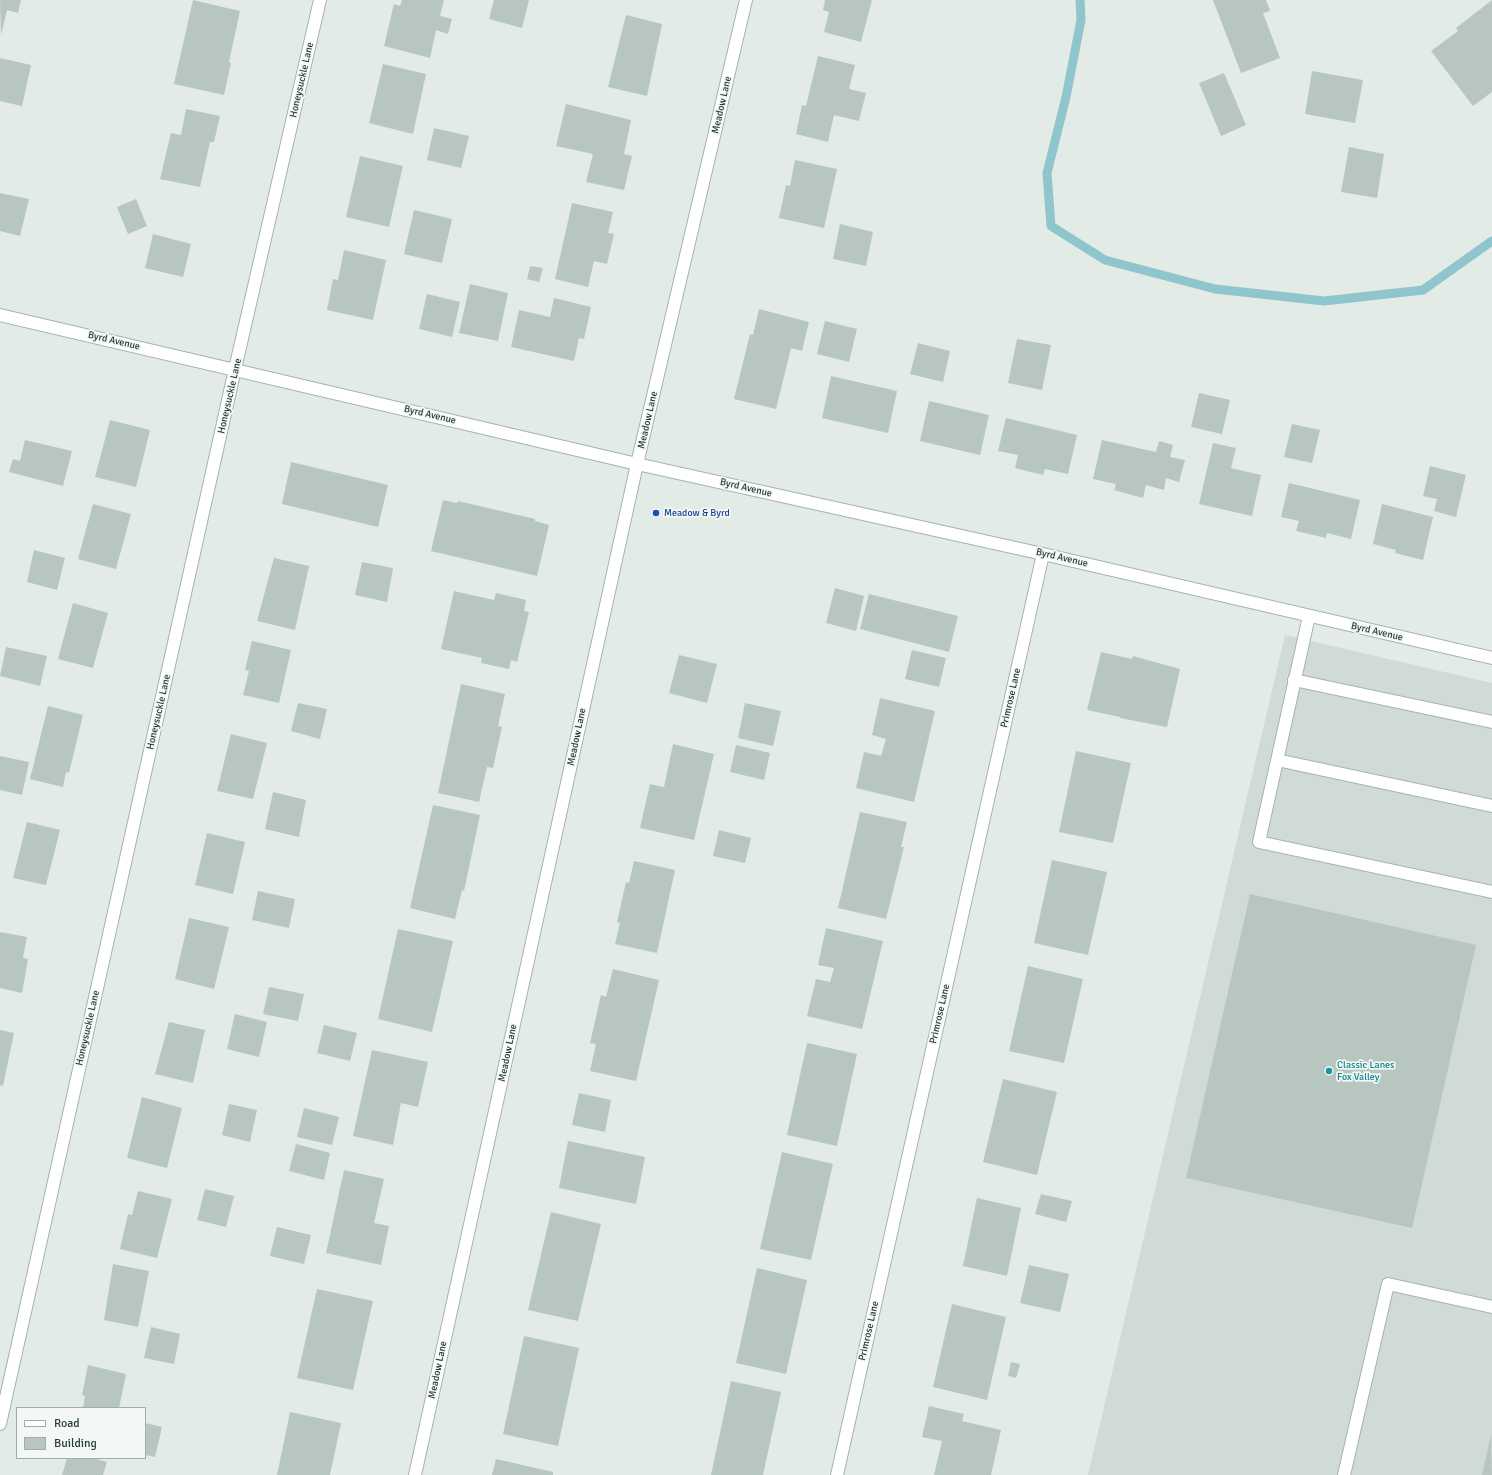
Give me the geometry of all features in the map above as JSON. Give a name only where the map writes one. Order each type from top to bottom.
[{"type":"street","name":"Honeysuckle Lane","points":[[0,1424],[320,0]]},
{"type":"street","name":"Meadow Lane","points":[[415,1475],[637,464],[746,0]]},
{"type":"street","name":"Byrd Avenue","points":[[0,315],[637,464],[1043,554],[1492,658]]},
{"type":"street","name":"Primrose Lane","points":[[837,1475],[1043,554]]},
{"type":"street","points":[[1308,616],[1259,842],[1492,892]]},
{"type":"street","points":[[1294,680],[1492,722]]},
{"type":"street","points":[[1277,760],[1492,806]]},
{"type":"street","points":[[1344,1475],[1388,1284],[1492,1307]]},
{"type":"shaded area","points":[[1285,635],[1492,683],[1492,1475],[1088,1475]]},
{"type":"building","points":[[0,0],[21,0],[18,13],[7,10],[1,35]]},
{"type":"building","points":[[193,0],[240,11],[229,62],[231,63],[224,95],[174,84]]},
{"type":"building","points":[[402,0],[444,0],[440,16],[452,19],[448,34],[436,30],[430,58],[384,46],[394,4],[400,6]]},
{"type":"building","points":[[494,0],[529,0],[522,28],[489,19]]},
{"type":"building","points":[[825,0],[872,0],[861,42],[824,32],[829,12],[823,10]]},
{"type":"building","points":[[1213,0],[1266,0],[1270,11],[1263,13],[1280,58],[1241,73]]},
{"type":"building","points":[[1492,0],[1492,92],[1473,106],[1431,51],[1458,31],[1456,28]]},
{"type":"building","points":[[626,15],[662,24],[647,96],[608,87]]},
{"type":"building","points":[[818,56],[855,65],[849,89],[866,93],[859,121],[834,115],[828,142],[796,134],[802,105],[806,106]]},
{"type":"building","points":[[0,58],[31,65],[22,106],[0,101]]},
{"type":"building","points":[[383,64],[426,74],[413,134],[369,123]]},
{"type":"building","points":[[1312,71],[1363,80],[1355,123],[1305,114]]},
{"type":"building","points":[[1224,73],[1246,125],[1221,136],[1199,83]]},
{"type":"building","points":[[566,104],[631,120],[624,154],[632,156],[624,190],[586,182],[593,154],[556,146]]},
{"type":"building","points":[[186,109],[220,116],[214,142],[210,142],[200,187],[160,179],[171,133],[181,135]]},
{"type":"building","points":[[434,128],[469,136],[461,168],[427,160]]},
{"type":"building","points":[[1349,147],[1384,154],[1377,198],[1341,192]]},
{"type":"building","points":[[360,156],[403,166],[389,227],[346,217]]},
{"type":"building","points":[[795,160],[837,169],[824,228],[779,218],[786,185],[790,186]]},
{"type":"building","points":[[0,193],[29,199],[20,236],[0,231]]},
{"type":"building","points":[[136,199],[147,226],[128,234],[117,207]]},
{"type":"building","points":[[572,203],[613,212],[608,233],[614,234],[607,264],[594,261],[588,287],[555,279]]},
{"type":"building","points":[[414,210],[452,219],[442,263],[404,254]]},
{"type":"building","points":[[840,224],[873,232],[866,266],[833,259]]},
{"type":"building","points":[[153,234],[191,244],[183,277],[145,268]]},
{"type":"building","points":[[344,250],[386,260],[373,320],[327,310],[333,279],[338,280]]},
{"type":"building","points":[[530,266],[543,268],[539,282],[527,279]]},
{"type":"building","points":[[470,284],[508,293],[498,341],[459,333]]},
{"type":"building","points":[[427,294],[460,302],[452,337],[419,329]]},
{"type":"building","points":[[554,298],[591,307],[584,339],[579,338],[574,361],[511,347],[519,310],[550,317]]},
{"type":"building","points":[[759,309],[809,322],[802,351],[791,348],[776,409],[734,399],[750,334],[753,335]]},
{"type":"building","points":[[825,321],[857,329],[849,362],[817,354]]},
{"type":"building","points":[[1017,339],[1051,345],[1042,390],[1008,383]]},
{"type":"building","points":[[918,343],[950,351],[943,382],[910,374]]},
{"type":"building","points":[[831,376],[897,391],[888,433],[822,418]]},
{"type":"building","points":[[1199,393],[1230,400],[1222,434],[1191,427]]},
{"type":"building","points":[[929,401],[989,415],[980,455],[920,441]]},
{"type":"building","points":[[1006,418],[1077,435],[1068,474],[1045,469],[1043,475],[1015,468],[1018,455],[998,451]]},
{"type":"building","points":[[110,420],[150,430],[136,487],[95,477]]},
{"type":"building","points":[[1292,424],[1320,430],[1312,463],[1284,457]]},
{"type":"building","points":[[25,440],[72,451],[63,486],[9,472],[13,459],[20,461]]},
{"type":"building","points":[[1102,440],[1156,452],[1159,441],[1173,445],[1170,457],[1185,460],[1179,482],[1166,478],[1164,490],[1146,485],[1143,498],[1114,490],[1116,484],[1093,479]]},
{"type":"building","points":[[1213,443],[1236,448],[1231,468],[1261,475],[1252,516],[1199,504]]},
{"type":"building","points":[[291,462],[388,485],[378,527],[282,504]]},
{"type":"building","points":[[1430,466],[1466,475],[1456,517],[1434,511],[1437,499],[1423,496]]},
{"type":"building","points":[[1289,483],[1360,500],[1351,539],[1327,533],[1326,538],[1296,531],[1299,521],[1281,517]]},
{"type":"building","points":[[443,500],[457,503],[458,501],[535,519],[535,521],[549,525],[537,576],[431,551]]},
{"type":"building","points":[[93,504],[131,514],[116,569],[78,559]]},
{"type":"building","points":[[1382,504],[1433,517],[1423,560],[1395,553],[1396,550],[1373,544]]},
{"type":"building","points":[[34,550],[65,558],[57,590],[27,582]]},
{"type":"building","points":[[274,558],[309,566],[295,630],[257,621]]},
{"type":"building","points":[[362,562],[393,568],[387,602],[355,595]]},
{"type":"building","points":[[835,588],[864,596],[856,631],[826,623]]},
{"type":"building","points":[[454,591],[494,600],[496,593],[526,600],[524,611],[529,612],[517,662],[511,660],[509,669],[481,663],[482,658],[441,649]]},
{"type":"building","points":[[869,594],[958,616],[949,652],[860,629]]},
{"type":"building","points":[[73,603],[108,613],[93,668],[58,659]]},
{"type":"building","points":[[252,641],[291,650],[279,703],[243,695],[249,671],[245,670]]},
{"type":"building","points":[[6,647],[47,656],[40,686],[0,676]]},
{"type":"building","points":[[912,650],[946,658],[939,687],[905,679]]},
{"type":"building","points":[[1101,652],[1132,659],[1133,656],[1180,669],[1167,727],[1087,710]]},
{"type":"building","points":[[679,655],[717,664],[707,703],[669,693]]},
{"type":"building","points":[[461,684],[505,694],[498,726],[502,727],[493,768],[487,767],[479,802],[438,793]]},
{"type":"building","points":[[880,698],[935,711],[914,802],[856,788],[864,752],[881,756],[886,739],[872,735]]},
{"type":"building","points":[[298,703],[327,709],[320,739],[291,731]]},
{"type":"building","points":[[745,703],[781,711],[773,746],[738,738]]},
{"type":"building","points":[[48,706],[83,715],[69,773],[66,772],[63,787],[30,779]]},
{"type":"building","points":[[231,734],[267,743],[253,799],[217,791]]},
{"type":"building","points":[[673,744],[714,754],[694,840],[640,828],[650,784],[664,787]]},
{"type":"building","points":[[736,745],[770,753],[764,780],[730,772]]},
{"type":"building","points":[[1076,751],[1131,763],[1113,843],[1059,832]]},
{"type":"building","points":[[0,756],[29,762],[22,795],[0,790]]},
{"type":"building","points":[[273,792],[306,800],[299,837],[265,829]]},
{"type":"building","points":[[433,805],[480,815],[464,891],[462,890],[455,919],[410,908]]},
{"type":"building","points":[[860,812],[907,822],[901,847],[904,847],[886,919],[838,908]]},
{"type":"building","points":[[27,822],[60,830],[46,885],[13,878]]},
{"type":"building","points":[[719,830],[751,838],[745,863],[713,856]]},
{"type":"building","points":[[207,833],[245,842],[233,894],[195,885]]},
{"type":"building","points":[[1052,860],[1107,872],[1088,955],[1034,943]]},
{"type":"building","points":[[634,861],[675,870],[657,953],[615,944],[620,923],[617,922],[626,882],[629,883]]},
{"type":"building","points":[[258,891],[295,899],[289,928],[252,920]]},
{"type":"building","name":"Classic Lanes Fox Valley","points":[[1250,894],[1476,945],[1412,1228],[1186,1178]]},
{"type":"building","points":[[189,918],[229,927],[214,989],[175,979]]},
{"type":"building","points":[[826,928],[883,941],[862,1029],[807,1016],[816,979],[830,982],[834,968],[818,965]]},
{"type":"building","points":[[398,929],[453,941],[432,1032],[378,1019]]},
{"type":"building","points":[[0,932],[27,937],[23,958],[28,959],[22,993],[0,988]]},
{"type":"building","points":[[1028,966],[1083,979],[1064,1063],[1009,1051]]},
{"type":"building","points":[[613,969],[659,980],[636,1081],[590,1071],[596,1044],[590,1043],[601,995],[606,997]]},
{"type":"building","points":[[269,987],[304,994],[298,1021],[263,1014]]},
{"type":"building","points":[[235,1014],[267,1022],[259,1057],[227,1049]]},
{"type":"building","points":[[169,1022],[205,1030],[193,1083],[155,1074]]},
{"type":"building","points":[[324,1025],[357,1033],[350,1061],[317,1053]]},
{"type":"building","points":[[0,1030],[14,1033],[3,1086],[0,1085]]},
{"type":"building","points":[[807,1043],[857,1054],[837,1146],[787,1135]]},
{"type":"building","points":[[372,1050],[428,1062],[418,1107],[401,1103],[393,1145],[353,1136]]},
{"type":"building","points":[[1003,1079],[1057,1092],[1037,1175],[983,1162]]},
{"type":"building","points":[[579,1093],[611,1100],[605,1132],[572,1125]]},
{"type":"building","points":[[142,1097],[182,1108],[167,1168],[127,1158]]},
{"type":"building","points":[[229,1104],[257,1110],[250,1142],[222,1135]]},
{"type":"building","points":[[304,1108],[339,1117],[332,1145],[297,1137]]},
{"type":"building","points":[[568,1141],[645,1157],[636,1204],[559,1188]]},
{"type":"building","points":[[296,1144],[330,1153],[324,1180],[289,1171]]},
{"type":"building","points":[[782,1152],[833,1164],[811,1260],[760,1249]]},
{"type":"building","points":[[344,1170],[384,1179],[374,1223],[389,1226],[381,1265],[326,1253]]},
{"type":"building","points":[[205,1189],[234,1196],[226,1227],[197,1220]]},
{"type":"building","points":[[138,1191],[172,1199],[157,1258],[120,1249],[128,1214],[132,1215]]},
{"type":"building","points":[[1041,1194],[1072,1201],[1066,1222],[1035,1214]]},
{"type":"building","points":[[977,1198],[1021,1208],[1007,1276],[963,1266]]},
{"type":"building","points":[[551,1212],[601,1224],[578,1321],[528,1310]]},
{"type":"building","points":[[277,1227],[311,1235],[304,1264],[270,1256]]},
{"type":"building","points":[[113,1264],[149,1271],[138,1327],[104,1320]]},
{"type":"building","points":[[1029,1265],[1069,1274],[1060,1312],[1020,1303]]},
{"type":"building","points":[[757,1268],[807,1280],[786,1374],[736,1363]]},
{"type":"building","points":[[317,1289],[373,1301],[353,1390],[297,1378]]},
{"type":"building","points":[[952,1304],[1006,1317],[987,1400],[933,1387]]},
{"type":"building","points":[[151,1327],[180,1334],[174,1364],[144,1358]]},
{"type":"building","points":[[524,1336],[579,1348],[558,1446],[503,1434]]},
{"type":"building","points":[[1011,1362],[1020,1364],[1016,1378],[1008,1376]]},
{"type":"building","points":[[88,1365],[126,1374],[119,1407],[83,1407],[85,1396],[82,1395]]},
{"type":"building","points":[[731,1381],[781,1392],[763,1475],[711,1475]]},
{"type":"building","points":[[929,1406],[964,1414],[962,1421],[1001,1430],[991,1475],[934,1475],[942,1441],[922,1437]]},
{"type":"building","points":[[290,1412],[341,1423],[330,1475],[277,1475]]},
{"type":"building","points":[[146,1423],[162,1427],[155,1457],[146,1455]]},
{"type":"building","points":[[1491,1435],[1492,1475],[1482,1475]]},
{"type":"building","points":[[67,1459],[96,1459],[107,1462],[103,1475],[62,1475]]},
{"type":"building","points":[[496,1459],[553,1472],[553,1475],[492,1475]]},
{"type":"waterway","points":[[1080,0],[1081,20],[1066,97],[1047,173],[1051,226],[1105,260],[1215,289],[1324,301],[1423,290],[1492,241]]},
{"type":"place","name":"Meadow & Byrd","points":[[656,513]]},
{"type":"place","name":"Classic Lanes Fox Valley","points":[[1329,1071]]}]
